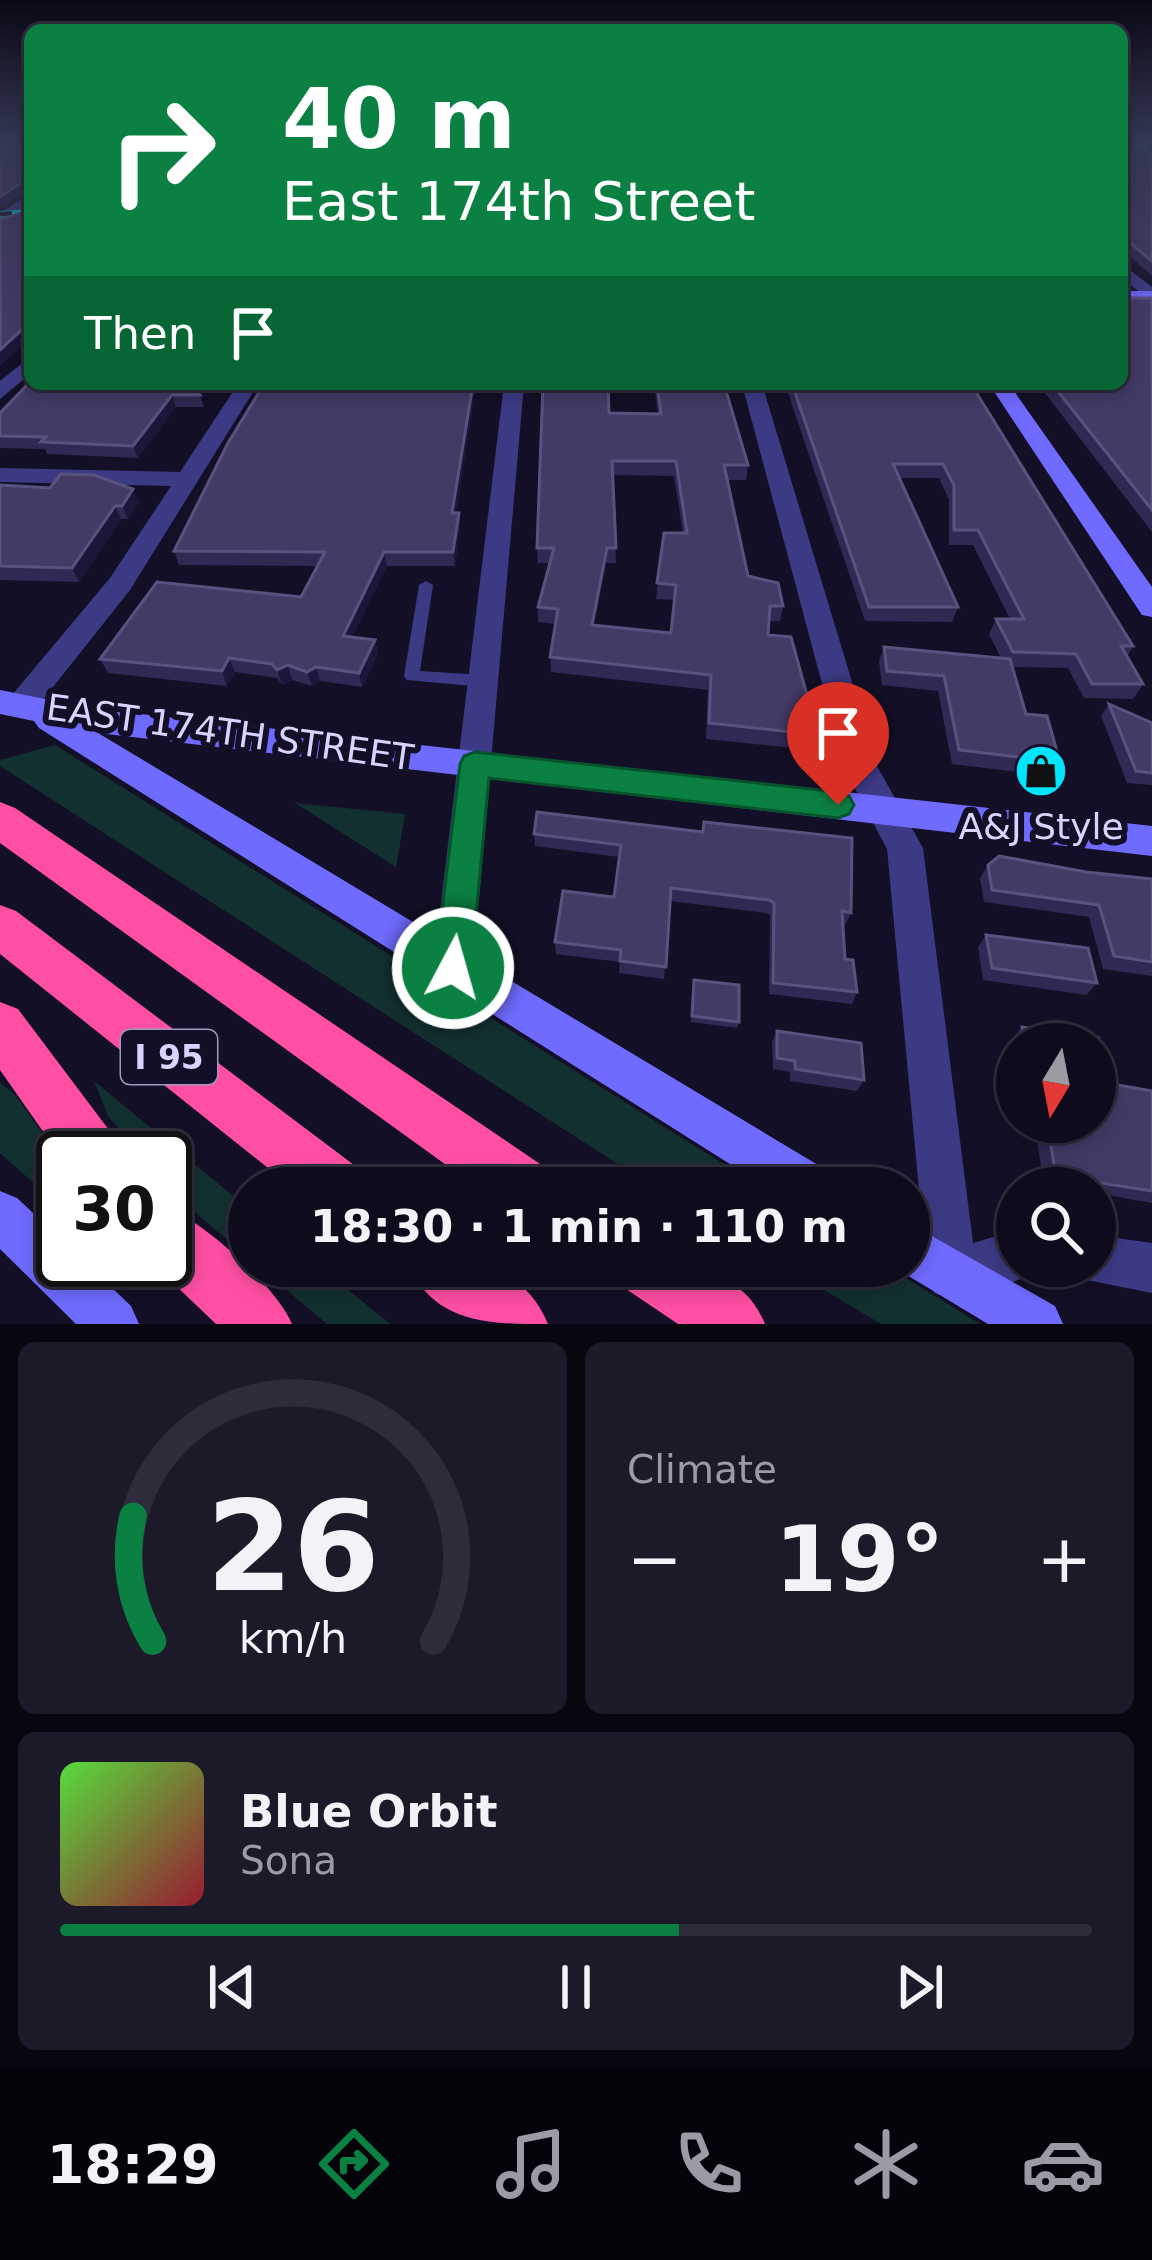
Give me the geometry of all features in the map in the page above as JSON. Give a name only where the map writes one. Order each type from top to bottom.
[{"type":"highway","name":"I 95","points":[[0,820],[496,1167]]},
{"type":"highway","name":"I 95","points":[[0,926],[311,1167]]},
{"type":"highway","points":[[0,1027],[75,1131]]},
{"type":"highway","points":[[192,1260],[261,1324]]},
{"type":"highway","points":[[467,1287],[517,1324]]},
{"type":"highway","points":[[677,1287],[734,1324]]},
{"type":"main road","points":[[1003,390],[1152,608]]},
{"type":"main road","name":"EAST 174TH STREET","points":[[6,704],[95,721],[1152,841]]},
{"type":"main road","points":[[6,704],[778,1167]]},
{"type":"main road","points":[[0,1215],[113,1324]]},
{"type":"main road","points":[[930,1261],[1037,1324]]},
{"type":"street","points":[[1128,275],[1151,296]]},
{"type":"street","points":[[0,392],[24,369]]},
{"type":"street","points":[[6,704],[104,606],[244,390]]},
{"type":"street","points":[[453,968],[513,390]]},
{"type":"street","points":[[754,390],[862,770],[904,848],[952,1275],[996,1262]]},
{"type":"street","points":[[0,475],[188,479]]},
{"type":"street","points":[[1116,1262],[1152,1268]]},
{"type":"lane","points":[[426,585],[412,676],[484,681]]},
{"type":"green space","points":[[55,745],[728,1167],[622,1167],[0,766],[0,760]]},
{"type":"green space","points":[[295,803],[405,814],[396,868],[396,867]]},
{"type":"green space","points":[[94,1081],[155,1131],[122,1131],[108,1116]]},
{"type":"green space","points":[[0,1082],[41,1131],[36,1131],[36,1185],[0,1153]]},
{"type":"green space","points":[[192,1162],[228,1192],[228,1240],[192,1208]]},
{"type":"green space","points":[[283,1287],[345,1287],[390,1324],[327,1324]]},
{"type":"green space","points":[[819,1287],[921,1287],[980,1324],[881,1324]]},
{"type":"building","points":[[1128,201],[1152,201],[1152,261],[1129,242]]},
{"type":"building","points":[[24,213],[24,328],[0,350],[0,219]]},
{"type":"building","points":[[1128,298],[1152,298],[1152,510],[1057,390],[1128,390]]},
{"type":"building","points":[[24,388],[196,390],[200,395],[172,395],[133,446],[0,436],[0,413]]},
{"type":"building","points":[[260,390],[472,390],[452,513],[459,513],[453,552],[384,552],[343,636],[375,640],[359,673],[316,667],[307,672],[288,665],[277,670],[272,664],[229,658],[222,671],[100,659],[157,582],[301,597],[325,552],[174,551]]},
{"type":"building","points":[[543,390],[608,390],[609,413],[661,414],[658,390],[726,390],[748,465],[724,465],[748,576],[778,583],[783,606],[770,606],[768,635],[791,637],[818,735],[709,723],[711,675],[550,657],[558,609],[538,607],[554,548],[537,548]],"holes":[[[612,461],[676,461],[687,533],[664,533],[657,583],[676,585],[671,633],[592,625],[607,548],[616,548]]]},
{"type":"building","points":[[794,390],[975,390],[1133,646],[1121,646],[1143,684],[1092,684],[1076,654],[1013,652],[996,619],[1024,619],[978,530],[954,530],[954,485],[943,464],[893,464],[958,607],[869,607]]},
{"type":"building","points":[[61,474],[94,475],[133,489],[122,506],[115,506],[72,568],[0,566],[0,485],[50,488]]},
{"type":"building","points":[[884,647],[1010,659],[1026,714],[1047,716],[1060,762],[959,750],[944,676],[887,671]]},
{"type":"building","points":[[1109,704],[1152,723],[1152,773],[1136,771]]},
{"type":"building","points":[[537,812],[703,832],[704,822],[852,838],[851,913],[842,911],[845,959],[853,960],[857,992],[773,983],[774,903],[769,900],[671,888],[666,967],[620,961],[621,950],[555,942],[563,891],[614,897],[621,845],[534,834]]},
{"type":"building","points":[[999,856],[1152,879],[1152,962],[1114,956],[1099,905],[992,890],[988,865]]},
{"type":"building","points":[[986,935],[1088,948],[1097,983],[992,968]]},
{"type":"building","points":[[694,980],[739,985],[739,1022],[692,1016]]},
{"type":"building","points":[[777,1031],[861,1043],[864,1080],[795,1069],[795,1061],[777,1058]]},
{"type":"building","points":[[1116,1085],[1152,1091],[1152,1191],[1116,1185],[1116,1167],[1054,1167],[1050,1143],[1116,1143]]},
{"type":"railway","points":[[0,214],[24,212]]},
{"type":"place","name":"A&J Style","points":[[1041,771]]},
{"type":"route","points":[[453,968],[475,764],[838,805]]}]
